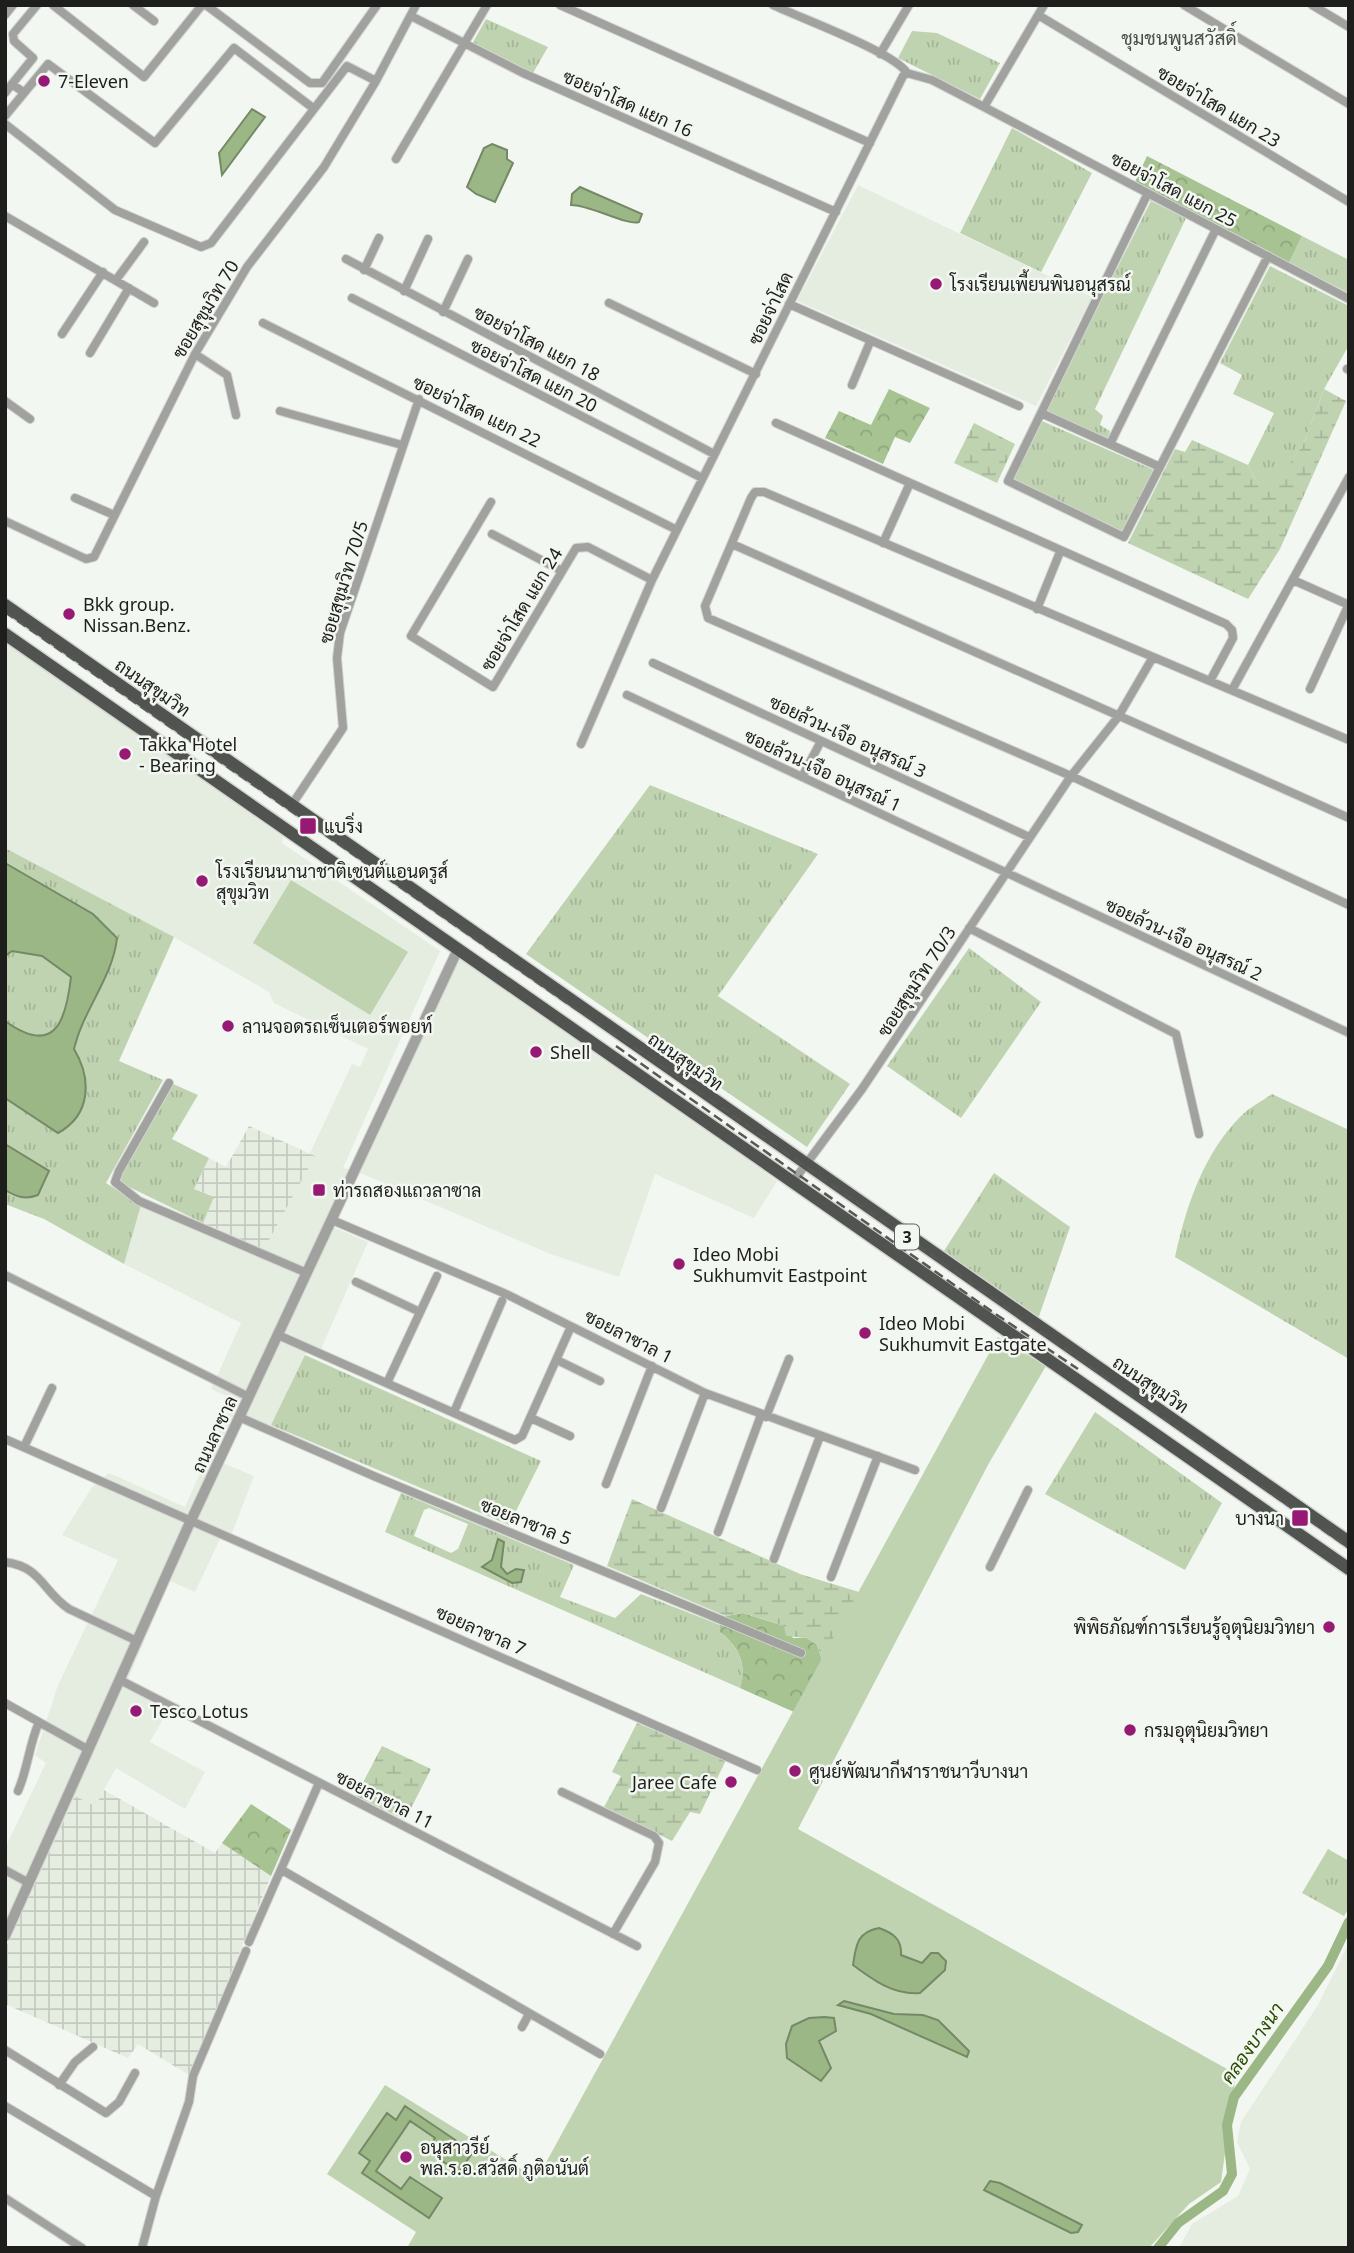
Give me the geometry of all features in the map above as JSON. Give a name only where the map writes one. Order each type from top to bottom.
[{"type":"highway","name":"ถนนสุขุมวิท","points":[[5,605],[803,1164],[1349,1542]]},
{"type":"highway","name":"3","points":[[5,634],[1349,1569]]},
{"type":"highway","points":[[458,948],[468,929]]},
{"type":"street","points":[[5,15],[13,5]]},
{"type":"street","points":[[5,93],[33,58],[13,41],[13,34],[37,5]]},
{"type":"street","points":[[53,5],[144,77],[204,5],[315,84],[322,83],[377,5]]},
{"type":"street","points":[[133,5],[145,11],[154,21]]},
{"type":"street","points":[[145,11],[153,5]]},
{"type":"street","name":"ซอยสุขุมวิท 70","points":[[5,521],[91,560],[195,355],[247,267],[324,167],[376,81],[416,5]]},
{"type":"street","points":[[396,159],[487,5]]},
{"type":"street","points":[[560,5],[870,143]]},
{"type":"street","points":[[773,5],[880,54],[903,67],[907,73],[932,80],[984,107],[1044,5]]},
{"type":"street","points":[[880,54],[909,5]]},
{"type":"street","points":[[1184,5],[1349,104]]},
{"type":"street","points":[[1312,5],[1349,27]]},
{"type":"street","name":"ซอยจ่าโสด แยก 23","points":[[1038,15],[1349,202]]},
{"type":"street","name":"ซอยจ่าโสด แยก 16","points":[[411,16],[523,74],[836,212]]},
{"type":"street","points":[[5,116],[45,65],[51,65],[155,143],[234,48],[313,108]]},
{"type":"street","points":[[5,124],[115,210],[201,247],[211,243],[347,66],[376,81]]},
{"type":"street","name":"ซอยจ่าโสด","points":[[581,744],[652,580],[898,82],[907,73]]},
{"type":"street","points":[[12,84],[23,92]]},
{"type":"street","name":"ซอยจ่าโสด แยก 25","points":[[984,107],[1349,299]]},
{"type":"street","points":[[1149,194],[1008,481],[1124,537],[1268,256]]},
{"type":"street","points":[[5,216],[154,303]]},
{"type":"street","points":[[1110,444],[1216,229]]},
{"type":"street","points":[[364,270],[379,238]]},
{"type":"street","points":[[404,290],[428,239]]},
{"type":"street","points":[[116,280],[144,242]]},
{"type":"street","name":"ซอยจ่าโสด แยก 18","points":[[346,259],[714,454]]},
{"type":"street","points":[[443,312],[468,259]]},
{"type":"street","points":[[62,334],[103,272]]},
{"type":"street","points":[[90,353],[129,288]]},
{"type":"street","name":"ซอยจ่าโสด แยก 20","points":[[352,298],[702,478]]},
{"type":"street","points":[[609,303],[756,374]]},
{"type":"street","points":[[789,304],[1019,406]]},
{"type":"street","name":"ซอยจ่าโสด แยก 22","points":[[263,323],[677,530]]},
{"type":"street","points":[[852,385],[870,342]]},
{"type":"street","points":[[195,355],[227,374],[236,415]]},
{"type":"street","name":"ซอยสุขุมวิท 70/5","points":[[291,806],[343,728],[337,648],[419,399]]},
{"type":"street","points":[[5,401],[30,419]]},
{"type":"street","points":[[280,411],[402,445]]},
{"type":"street","points":[[1041,413],[1160,467]]},
{"type":"street","points":[[776,423],[1226,624],[1232,630],[1233,638],[1210,681]]},
{"type":"street","points":[[1232,690],[1349,477]]},
{"type":"street","points":[[883,543],[910,483]]},
{"type":"street","points":[[1349,740],[764,492],[755,492],[705,606],[708,618],[1071,776],[1349,905]]},
{"type":"street","points":[[75,498],[114,515]]},
{"type":"street","name":"ซอยจ่าโสด แยก 24","points":[[491,502],[411,636],[493,687],[576,548],[582,546],[652,580]]},
{"type":"street","points":[[492,534],[562,571]]},
{"type":"street","points":[[732,544],[1118,718],[1349,818]]},
{"type":"street","points":[[1037,609],[1060,552]]},
{"type":"street","points":[[1293,580],[1349,605],[1310,689]]},
{"type":"street","name":"ซอยสุขุมวิท 70/3","points":[[792,1183],[803,1164],[862,1089],[1071,776],[1118,718],[1153,657]]},
{"type":"street","name":"ซอยล้วน-เจือ อนุสรณ์ 3","points":[[653,663],[1029,837]]},
{"type":"street","name":"ซอยล้วน-เจือ อนุสรณ์ 1","points":[[626,695],[1006,873]]},
{"type":"street","points":[[802,777],[821,741]]},
{"type":"street","name":"ซอยล้วน-เจือ อนุสรณ์ 2","points":[[1006,873],[1349,1033]]},
{"type":"street","points":[[969,928],[1176,1034],[1199,1134]]},
{"type":"street","name":"ถนนลาซาล","points":[[5,1936],[190,1522],[458,948]]},
{"type":"street","points":[[169,1083],[119,1171],[115,1182],[118,1187],[139,1201],[307,1273]]},
{"type":"street","name":"ซอยลาซาล 1","points":[[332,1220],[506,1294],[705,1393],[915,1470]]},
{"type":"street","points":[[5,1275],[249,1397]]},
{"type":"street","points":[[387,1383],[437,1276]]},
{"type":"street","points":[[356,1282],[420,1312]]},
{"type":"street","points":[[454,1412],[502,1301]]},
{"type":"street","points":[[278,1335],[515,1440],[522,1436],[531,1418],[569,1331]]},
{"type":"street","points":[[718,1532],[763,1416],[789,1359]]},
{"type":"street","points":[[557,1360],[600,1381]]},
{"type":"street","points":[[606,1484],[652,1366]]},
{"type":"street","points":[[24,1447],[52,1388]]},
{"type":"street","points":[[661,1508],[705,1393]]},
{"type":"street","name":"ซอยลาซาล 5","points":[[239,1418],[801,1653]]},
{"type":"street","points":[[531,1418],[570,1436]]},
{"type":"street","points":[[774,1559],[820,1436]]},
{"type":"street","name":"ซอยลาซาล 7","points":[[5,1438],[190,1522],[757,1770]]},
{"type":"street","points":[[831,1577],[878,1456]]},
{"type":"street","points":[[990,1567],[1028,1490]]},
{"type":"street","points":[[5,1562],[28,1567],[60,1603],[69,1609],[138,1641]]},
{"type":"street","name":"ซอยลาซาล 11","points":[[120,1680],[637,1946]]},
{"type":"street","points":[[5,1703],[89,1750]]},
{"type":"street","points":[[18,1791],[28,1766],[29,1748],[39,1722]]},
{"type":"street","points":[[249,1942],[319,1783]]},
{"type":"street","points":[[562,1792],[654,1836],[659,1843],[655,1862],[613,1934]]},
{"type":"street","points":[[5,1870],[29,1883]]},
{"type":"street","points":[[282,1870],[600,2054]]},
{"type":"street","points":[[142,2248],[156,2196],[189,2102],[193,2076],[246,1951]]},
{"type":"street","points":[[522,2027],[529,2014]]},
{"type":"street","points":[[59,2085],[75,2062],[93,2047]]},
{"type":"street","points":[[5,2050],[108,2113],[118,2102],[135,2073]]},
{"type":"street","points":[[5,2106],[156,2196]]},
{"type":"street","points":[[5,2198],[82,2248]]},
{"type":"shaded area","points":[[252,109],[265,117],[222,175],[219,153]]},
{"type":"shaded area","points":[[492,144],[507,150],[507,159],[513,163],[495,202],[467,187],[484,148]]},
{"type":"shaded area","name":"โรงเรียนเพี้ยนพินอนุสรณ์","points":[[858,185],[1092,297],[1036,406],[797,301]]},
{"type":"shaded area","points":[[580,187],[642,214],[639,222],[626,221],[571,205],[572,194]]},
{"type":"shaded area","points":[[5,642],[283,837],[282,843],[440,951],[343,1168],[358,1171],[459,959],[777,1181],[754,1218],[655,1174],[619,1277],[548,1253],[358,1172],[333,1227],[368,1242],[321,1349],[310,1345],[271,1425],[245,1415],[223,1463],[254,1476],[232,1533],[220,1539],[195,1592],[170,1581],[124,1688],[168,1710],[150,1742],[205,1772],[185,1809],[116,1768],[95,1806],[75,1797],[5,1949],[5,1848],[46,1763],[35,1755],[58,1685],[118,1560],[62,1535],[92,1487],[109,1473],[185,1507],[233,1399],[211,1389],[241,1323],[124,1264],[143,1197],[264,1248],[314,1156],[310,1153],[352,1064],[360,1067],[368,1049],[274,1003],[269,992],[174,937],[5,848]]},
{"type":"shaded area","points":[[5,863],[93,914],[117,938],[110,966],[74,1049],[80,1060],[86,1084],[82,1106],[69,1125],[58,1133],[5,1098],[5,1021],[36,1036],[55,1029],[66,1008],[71,977],[42,956],[12,951],[5,956]]},
{"type":"shaded area","points":[[249,1126],[315,1156],[264,1249],[203,1223],[214,1197],[194,1189],[209,1158],[226,1167]]},
{"type":"shaded area","points":[[5,1144],[49,1171],[38,1195],[21,1197],[5,1190]]},
{"type":"shaded area","points":[[498,1539],[504,1542],[501,1567],[507,1574],[516,1569],[524,1570],[521,1582],[512,1583],[482,1567],[492,1560]]},
{"type":"shaded area","points":[[104,1790],[215,1853],[222,1843],[271,1876],[189,2075],[138,2044],[128,2058],[5,2004],[5,1949],[75,1796],[95,1806]]},
{"type":"shaded area","points":[[879,1928],[896,1937],[901,1955],[922,1963],[931,1953],[938,1953],[946,1961],[945,1970],[920,1993],[901,1992],[876,1981],[853,1965],[859,1940],[866,1933]]},
{"type":"shaded area","points":[[1349,1943],[1349,2248],[1179,2248],[1192,2224],[1238,2196],[1250,2169],[1237,2142],[1241,2122],[1318,2005]]},
{"type":"shaded area","points":[[844,2001],[894,2014],[923,2015],[938,2020],[969,2051],[967,2057],[871,2014],[838,2005]]},
{"type":"shaded area","points":[[809,2018],[834,2018],[836,2031],[819,2041],[831,2068],[821,2081],[787,2058],[786,2044],[792,2026]]},
{"type":"shaded area","points":[[405,2106],[473,2152],[459,2172],[427,2151],[435,2138],[410,2121],[376,2171],[401,2189],[410,2177],[442,2198],[429,2218],[362,2173],[370,2161],[359,2153],[387,2113],[396,2120]]},
{"type":"shaded area","points":[[990,2181],[1000,2183],[1082,2225],[1078,2232],[1071,2233],[984,2190]]},
{"type":"green space","points":[[486,19],[548,47],[533,73],[472,44]]},
{"type":"green space","points":[[912,31],[937,33],[1000,63],[980,99],[898,58]]},
{"type":"green space","points":[[1012,128],[1092,173],[1041,272],[960,233]]},
{"type":"green space","points":[[1147,156],[1302,236],[1289,263],[1135,182]]},
{"type":"green space","points":[[1151,201],[1186,218],[1095,409],[1103,416],[1100,425],[1110,431],[1108,439],[1045,411]]},
{"type":"green space","points":[[1302,236],[1349,260],[1347,292],[1289,263]]},
{"type":"green space","points":[[1270,266],[1349,306],[1349,345],[1324,389],[1304,443],[1272,490],[1255,479],[1248,465],[1274,413],[1233,394],[1242,375],[1220,363]]},
{"type":"green space","points":[[889,389],[930,408],[910,443],[895,437],[883,464],[825,438],[839,411],[871,425]]},
{"type":"green space","points":[[1324,389],[1346,401],[1280,549],[1248,599],[1128,543],[1175,449],[1185,452],[1192,440],[1248,465],[1255,479],[1272,489],[1304,443]]},
{"type":"green space","points":[[1042,421],[1154,470],[1122,532],[1013,479]]},
{"type":"green space","points":[[974,423],[1015,444],[997,483],[954,463]]},
{"type":"green space","points":[[650,785],[818,854],[718,996],[850,1084],[807,1147],[526,954]]},
{"type":"green space","points":[[5,848],[174,937],[119,1061],[163,1080],[106,1183],[141,1205],[124,1264],[44,1219],[5,1204],[5,1190],[21,1197],[38,1195],[48,1172],[5,1144],[5,1098],[30,1114],[68,1128],[80,1110],[85,1080],[74,1049],[93,914],[5,863]]},
{"type":"green space","points":[[291,880],[408,952],[370,1015],[253,943]]},
{"type":"green space","points":[[969,948],[1041,1002],[961,1118],[887,1066]]},
{"type":"green space","points":[[12,951],[42,956],[71,976],[61,1020],[55,1029],[47,1034],[36,1035],[22,1031],[5,1021],[5,956]]},
{"type":"green space","points":[[173,1084],[198,1095],[172,1139],[209,1158],[194,1189],[214,1197],[203,1223],[121,1183],[120,1177]]},
{"type":"green space","points":[[1272,1094],[1349,1130],[1349,1359],[1175,1257],[1191,1200],[1216,1147],[1241,1116]]},
{"type":"green space","points":[[994,1173],[1070,1227],[1037,1322],[942,1254]]},
{"type":"green space","name":"ศูนย์พัฒนากีฬาราชนาวีบางนา","points":[[998,1337],[1046,1366],[989,1463],[798,1829],[1236,2074],[1221,2182],[1189,2204],[1149,2248],[407,2248],[416,2232],[327,2174],[385,2085],[537,2179]]},
{"type":"green space","points":[[305,1355],[541,1461],[509,1525],[271,1425]]},
{"type":"green space","points":[[1095,1412],[1222,1503],[1185,1570],[1045,1494]]},
{"type":"green space","points":[[401,1493],[574,1565],[560,1597],[615,1618],[641,1594],[720,1625],[720,1632],[732,1643],[740,1657],[743,1672],[740,1688],[385,1532]],"holes":[[[429,1508],[468,1524],[458,1549],[451,1553],[414,1536],[424,1510]]]},
{"type":"green space","points":[[632,1499],[800,1574],[859,1592],[822,1660],[817,1645],[807,1638],[786,1636],[784,1626],[743,1613],[726,1616],[607,1566]]},
{"type":"green space","points":[[743,1613],[784,1626],[793,1638],[807,1638],[817,1645],[822,1660],[794,1712],[740,1688],[743,1671],[740,1656],[732,1643],[720,1632],[720,1625],[726,1616]]},
{"type":"green space","points":[[637,1723],[726,1760],[700,1814],[690,1812],[672,1841],[604,1807],[621,1776],[612,1772]]},
{"type":"green space","points":[[382,1746],[431,1769],[405,1820],[356,1796]]},
{"type":"green space","points":[[251,1804],[291,1830],[271,1876],[222,1843]]},
{"type":"green space","points":[[1328,1849],[1349,1861],[1349,1908],[1344,1916],[1302,1893]]},
{"type":"waterway","name":"คลองบางนา","points":[[1158,2248],[1178,2223],[1223,2191],[1232,2174],[1227,2125],[1234,2097],[1328,1966],[1349,1922]]},
{"type":"railway","points":[[5,612],[564,1001],[661,1065],[1349,1548]]},
{"type":"railway","points":[[616,1046],[994,1313],[1078,1369]]},
{"type":"place","name":"7-Eleven","points":[[44,81]]},
{"type":"place","name":"โรงเรียนเพี้ยนพินอนุสรณ์","points":[[936,284]]},
{"type":"place","name":"Bkk group. Nissan.Benz.","points":[[69,614]]},
{"type":"place","name":"Takka Hotel - Bearing","points":[[125,754]]},
{"type":"place","name":"แบริ่ง","points":[[308,826]]},
{"type":"place","name":"โรงเรียนนานาชาติเซนต์แอนดรูส์ สุขุมวิท","points":[[202,881]]},
{"type":"place","name":"ลานจอดรถเซ็นเตอร์พอยท์","points":[[228,1026]]},
{"type":"place","name":"Shell","points":[[536,1052]]},
{"type":"place","name":"ท่ารถสองแถวลาซาล","points":[[319,1190]]},
{"type":"place","name":"Ideo Mobi Sukhumvit Eastpoint","points":[[679,1264]]},
{"type":"place","name":"Ideo Mobi Sukhumvit Eastgate","points":[[865,1333]]},
{"type":"place","name":"บางนา","points":[[1300,1518]]},
{"type":"place","name":"พิพิธภัณฑ์การเรียนรู้อุตุนิยมวิทยา","points":[[1329,1627]]},
{"type":"place","name":"Tesco Lotus","points":[[136,1711]]},
{"type":"place","name":"กรมอุตุนิยมวิทยา","points":[[1130,1730]]},
{"type":"place","name":"ศูนย์พัฒนากีฬาราชนาวีบางนา","points":[[795,1771]]},
{"type":"place","name":"Jaree Cafe","points":[[731,1782]]},
{"type":"place","name":"อนุสาวรีย์ พล.ร.อ.สวัสดิ์ ภูติอนันต์","points":[[406,2157]]},
{"type":"district","name":"ชุมชนพูนสวัสดิ์","points":[[1179,38]]}]
